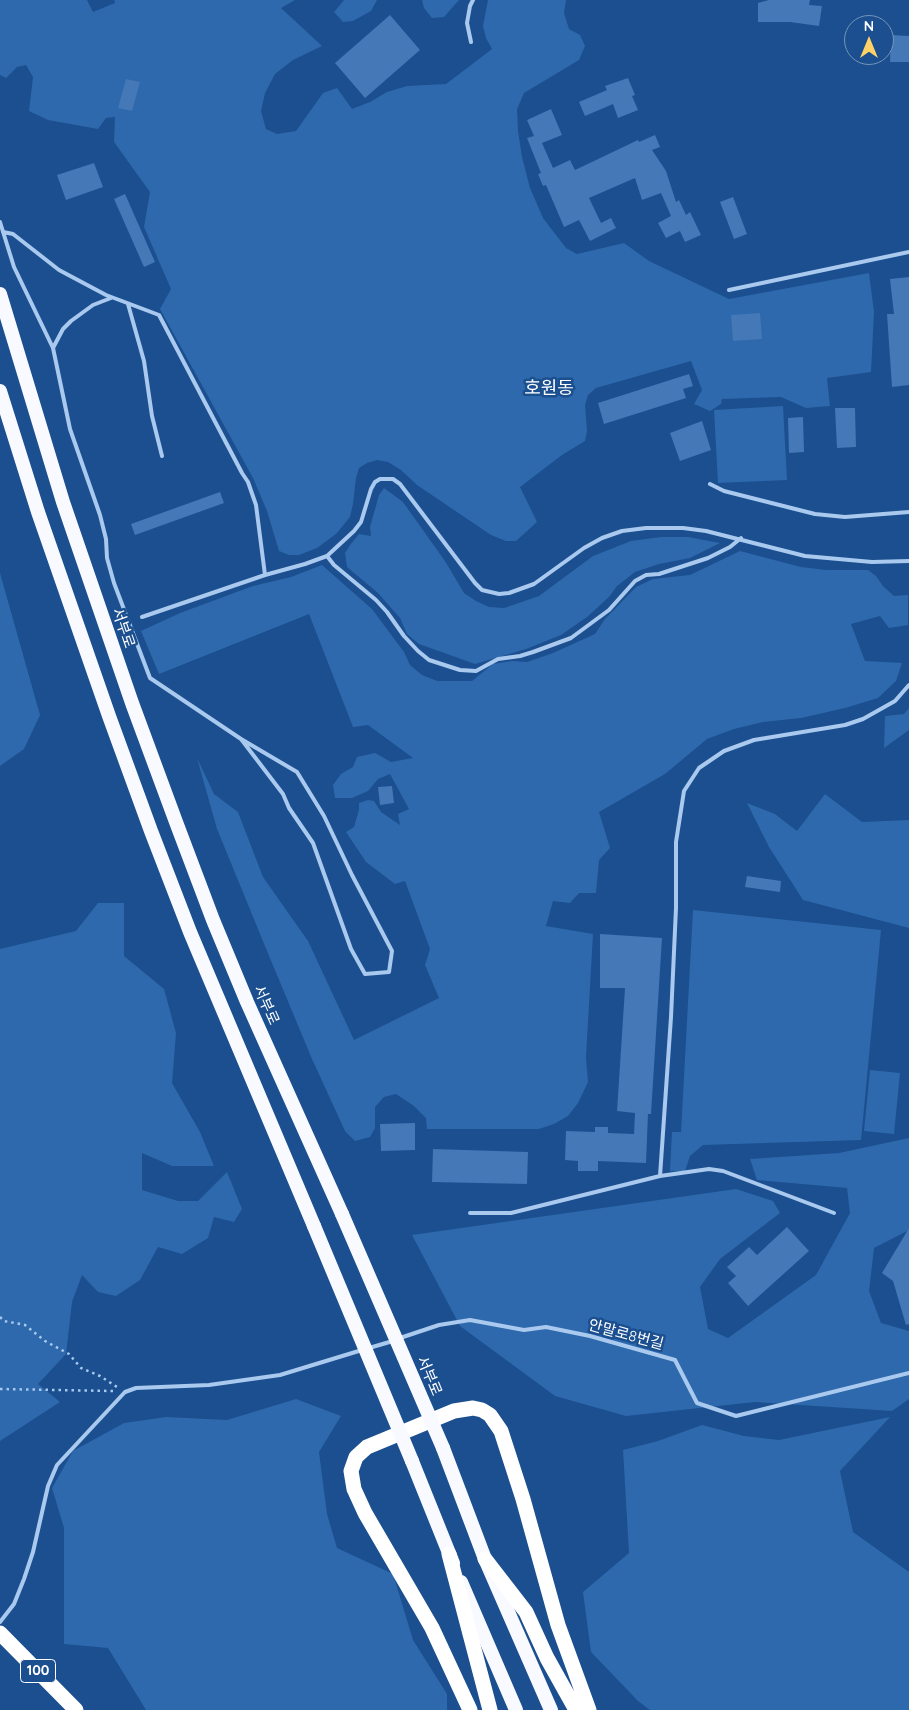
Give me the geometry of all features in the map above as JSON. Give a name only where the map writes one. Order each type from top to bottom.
[{"type":"highway","name":"서부로","points":[[0,294],[63,502],[132,703],[213,920],[243,993],[342,1214],[443,1448],[486,1559],[551,1710]]},
{"type":"highway","points":[[0,391],[38,512],[109,716],[193,940],[516,1710]]},
{"type":"highway","points":[[470,1710],[428,1620],[365,1513],[354,1490],[350,1471],[356,1456],[367,1447],[454,1411],[472,1408],[482,1410],[490,1415],[501,1431],[523,1499],[558,1625],[589,1710]]},
{"type":"highway","points":[[449,1554],[490,1710]]},
{"type":"highway","points":[[486,1559],[526,1612],[547,1658],[576,1710]]},
{"type":"highway","name":"100","points":[[0,1634],[76,1710]]},
{"type":"lane","points":[[471,42],[467,23],[473,0]]},
{"type":"lane","points":[[0,222],[14,267],[52,348],[70,429],[100,515],[106,539],[107,558],[114,584],[150,678],[241,739],[297,772],[324,816],[352,875],[392,951],[390,972],[365,974],[351,949],[313,843],[289,808],[283,794],[241,739]]},
{"type":"lane","points":[[3,232],[13,234],[60,270],[112,297],[159,315],[248,482],[256,505],[265,575]]},
{"type":"lane","points":[[729,290],[909,252]]},
{"type":"lane","points":[[52,348],[63,329],[71,321],[93,305],[112,297]]},
{"type":"lane","points":[[128,304],[144,361],[152,416],[162,456]]},
{"type":"lane","points":[[142,617],[327,556],[358,527],[374,482],[380,479],[393,479],[400,484],[475,583],[482,590],[499,594],[509,593],[534,584],[584,548],[602,538],[622,531],[646,528],[683,528],[706,531],[741,538],[805,556],[872,562],[909,561]]},
{"type":"lane","points":[[710,484],[724,491],[816,514],[845,517],[909,512]]},
{"type":"lane","points":[[327,556],[334,565],[376,600],[404,636],[423,656],[445,666],[460,670],[476,671],[498,659],[520,656],[571,638],[609,610],[635,581],[708,558],[730,547],[741,538]]},
{"type":"lane","points":[[660,1176],[671,1017],[676,908],[676,842],[684,791],[699,768],[724,751],[754,740],[845,725],[863,719],[895,701],[909,686]]},
{"type":"lane","points":[[470,1213],[510,1214],[660,1176],[709,1169],[723,1171],[834,1213]]},
{"type":"lane","name":"안말로8번길","points":[[125,1392],[136,1388],[210,1385],[280,1375],[439,1325],[470,1320],[524,1330],[546,1328],[590,1336],[675,1360],[697,1403],[736,1416],[909,1373]]},
{"type":"lane","points":[[0,1622],[14,1604],[24,1578],[33,1552],[48,1486],[57,1465],[125,1392]]},
{"type":"path","points":[[0,1317],[4,1321],[25,1325],[45,1341],[69,1354],[81,1368],[100,1376],[125,1392]]},
{"type":"path","points":[[0,1389],[125,1392]]},
{"type":"shaded area","points":[[0,0],[87,0],[93,12],[115,3],[114,0],[295,0],[281,8],[322,46],[293,60],[275,74],[265,93],[261,111],[266,129],[277,134],[296,131],[323,93],[337,88],[352,109],[370,102],[387,92],[407,86],[446,84],[492,49],[486,38],[483,26],[488,0],[566,0],[564,13],[569,29],[580,35],[585,46],[579,60],[524,93],[517,109],[522,157],[530,188],[543,218],[566,248],[577,254],[624,243],[649,261],[729,299],[869,273],[874,312],[871,372],[827,378],[830,406],[806,408],[781,397],[722,399],[721,404],[710,411],[694,404],[702,390],[691,361],[596,388],[588,395],[585,405],[587,431],[585,441],[562,455],[520,487],[537,522],[516,541],[506,541],[491,535],[417,485],[401,470],[388,462],[377,460],[359,468],[350,517],[336,534],[317,548],[299,555],[289,555],[279,551],[267,511],[253,478],[160,309],[171,289],[144,227],[150,192],[114,142],[115,117],[106,118],[98,129],[48,120],[29,111],[33,77],[26,65],[17,67],[6,78],[0,75]]},
{"type":"shaded area","points":[[344,0],[377,0],[371,11],[353,21],[343,22],[334,12]]},
{"type":"shaded area","points":[[422,0],[459,0],[444,17],[432,18],[424,8]]},
{"type":"shaded area","points":[[783,406],[787,480],[718,483],[714,410]]},
{"type":"shaded area","points":[[384,488],[403,502],[445,561],[464,593],[489,607],[504,608],[539,596],[593,556],[631,541],[661,537],[688,537],[720,543],[690,558],[659,564],[635,572],[617,586],[609,597],[587,617],[561,635],[526,649],[475,664],[419,644],[407,634],[400,618],[378,593],[347,567],[345,553],[350,545],[359,534],[371,536],[370,527],[379,495]]},
{"type":"shaded area","points":[[740,551],[801,567],[826,570],[868,570],[894,596],[908,595],[908,625],[889,628],[880,616],[851,624],[865,661],[902,663],[896,681],[878,698],[801,718],[763,722],[734,729],[707,739],[665,774],[599,812],[610,848],[599,860],[596,893],[579,893],[570,903],[553,901],[546,926],[593,934],[586,1057],[588,1082],[578,1103],[568,1116],[554,1124],[539,1129],[427,1129],[426,1118],[414,1106],[396,1094],[384,1097],[375,1107],[375,1128],[370,1137],[355,1141],[345,1131],[312,1059],[267,951],[217,829],[197,758],[214,794],[238,812],[263,877],[308,941],[354,1040],[439,998],[425,965],[430,949],[405,881],[395,884],[366,862],[346,832],[354,827],[359,803],[368,800],[374,801],[381,812],[400,825],[398,814],[409,809],[390,774],[378,779],[368,791],[352,798],[335,798],[333,785],[341,774],[353,767],[357,757],[375,753],[391,762],[413,758],[368,725],[353,727],[309,614],[159,674],[141,631],[180,613],[253,586],[291,577],[322,565],[372,609],[404,652],[410,665],[422,675],[437,681],[472,681],[493,664],[512,661],[527,662],[553,653],[595,634],[605,619],[636,587],[653,579],[690,575]]},
{"type":"shaded area","points":[[0,573],[40,715],[24,749],[0,766]]},
{"type":"shaded area","points":[[909,708],[909,730],[884,748],[885,716],[904,714]]},
{"type":"shaded area","points":[[825,794],[862,822],[909,820],[909,928],[803,900],[769,847],[747,803],[775,814],[797,831]]},
{"type":"shaded area","points":[[98,903],[124,903],[124,956],[164,989],[176,1033],[172,1083],[200,1132],[214,1166],[172,1166],[142,1153],[142,1190],[178,1201],[198,1201],[227,1172],[242,1209],[234,1222],[214,1217],[208,1238],[182,1254],[158,1247],[140,1280],[116,1296],[98,1292],[82,1275],[72,1302],[66,1354],[38,1384],[60,1402],[0,1441],[0,949],[76,931]]},
{"type":"shaded area","points":[[693,910],[881,930],[861,1140],[703,1145],[690,1156],[685,1171],[670,1171],[672,1132],[681,1132]]},
{"type":"shaded area","points":[[870,1070],[900,1073],[894,1134],[864,1131]]},
{"type":"shaded area","points":[[909,1138],[909,1230],[874,1248],[869,1291],[881,1323],[909,1331],[909,1399],[892,1411],[755,1402],[626,1416],[555,1396],[460,1326],[412,1235],[736,1189],[773,1201],[780,1213],[720,1259],[700,1287],[708,1329],[728,1338],[816,1275],[850,1213],[847,1188],[757,1180],[750,1159],[839,1153]]},
{"type":"shaded area","points":[[296,1399],[341,1416],[319,1452],[327,1514],[337,1548],[393,1574],[413,1640],[447,1694],[447,1710],[146,1710],[108,1648],[64,1644],[64,1528],[52,1488],[73,1451],[124,1423],[166,1417],[227,1420]]},
{"type":"shaded area","points":[[890,1417],[840,1471],[853,1532],[909,1572],[909,1710],[650,1710],[638,1701],[591,1652],[583,1592],[629,1553],[623,1450],[658,1441],[702,1425],[744,1436],[779,1440]]},
{"type":"building","points":[[769,0],[810,0],[809,5],[822,6],[819,26],[790,22],[758,22],[758,3]]},
{"type":"building","points":[[390,15],[420,50],[365,98],[335,63]]},
{"type":"building","points":[[894,35],[909,36],[909,62],[894,62]]},
{"type":"building","points":[[628,78],[635,95],[632,96],[638,110],[618,118],[613,104],[585,116],[579,102],[607,90],[605,86]]},
{"type":"building","points":[[126,79],[140,82],[132,111],[118,108]]},
{"type":"building","points":[[551,109],[562,135],[542,143],[553,168],[570,160],[575,170],[638,140],[639,142],[655,135],[660,147],[652,150],[666,171],[676,202],[679,200],[686,215],[690,212],[701,235],[685,242],[680,231],[666,238],[658,223],[671,216],[661,193],[642,200],[635,178],[589,198],[601,223],[611,218],[616,228],[590,241],[579,220],[564,227],[546,185],[543,186],[538,174],[541,173],[527,138],[534,136],[527,120]]},
{"type":"building","points":[[94,163],[103,187],[66,200],[57,175]]},
{"type":"building","points":[[125,194],[155,262],[144,267],[114,199]]},
{"type":"building","points":[[733,197],[747,234],[734,239],[720,202]]},
{"type":"building","points":[[909,277],[909,385],[892,387],[887,314],[894,314],[890,279]]},
{"type":"building","points":[[760,313],[762,339],[733,341],[731,315]]},
{"type":"building","points":[[689,374],[693,386],[683,389],[686,398],[604,424],[598,403]]},
{"type":"building","points":[[835,408],[855,408],[856,447],[837,448]]},
{"type":"building","points":[[803,417],[804,452],[789,453],[788,418]]},
{"type":"building","points":[[702,421],[711,450],[680,461],[670,433]]},
{"type":"building","points":[[220,492],[224,503],[135,535],[131,524]]},
{"type":"building","points":[[392,786],[394,803],[380,805],[378,787]]},
{"type":"building","points":[[747,876],[781,881],[780,892],[745,887]]},
{"type":"building","points":[[600,934],[662,938],[651,1114],[648,1114],[646,1163],[598,1161],[598,1171],[578,1171],[578,1161],[565,1160],[566,1131],[595,1132],[595,1127],[608,1127],[608,1133],[634,1134],[635,1113],[617,1111],[625,988],[600,988]]},
{"type":"building","points":[[415,1123],[415,1150],[381,1151],[380,1124]]},
{"type":"building","points":[[433,1149],[528,1152],[527,1184],[432,1182]]},
{"type":"building","points":[[787,1227],[809,1251],[748,1306],[728,1283],[736,1276],[727,1267],[749,1247],[757,1255]]},
{"type":"building","points":[[909,1228],[909,1324],[906,1325],[893,1281],[882,1273]]},
{"type":"district","name":"호원동","points":[[549,389]]}]
